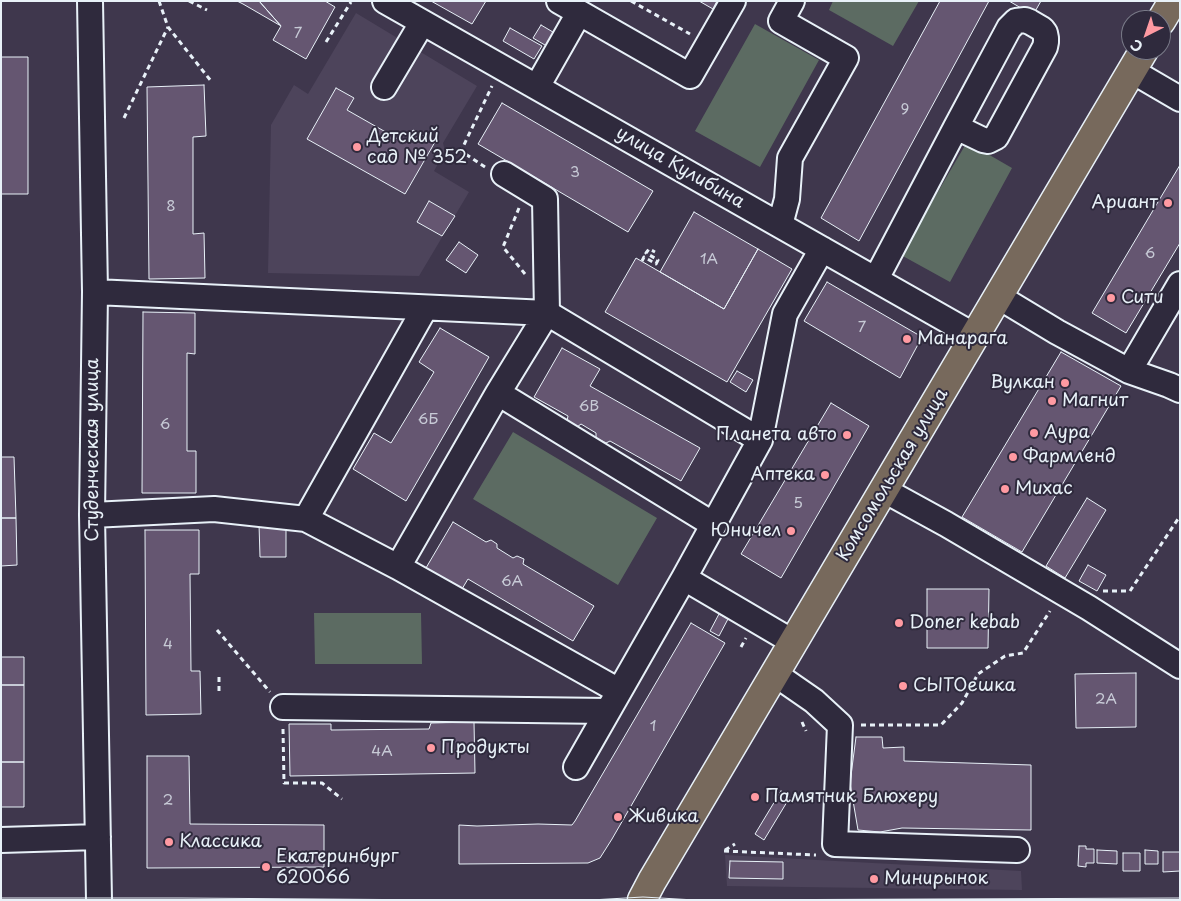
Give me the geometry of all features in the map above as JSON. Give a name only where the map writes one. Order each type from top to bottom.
[{"type":"main road","name":"Комсомольская улица","points":[[642,900],[1138,60]]},
{"type":"street","name":"Студенческая улица","points":[[90,1],[95,292],[92,515],[99,900]]},
{"type":"street","points":[[537,87],[569,7],[690,76],[733,1]]},
{"type":"street","points":[[780,225],[787,199],[790,158],[846,58],[781,21],[792,1]]},
{"type":"street","name":"улица Кулибина","points":[[393,3],[422,23],[975,336]]},
{"type":"street","points":[[876,279],[956,127],[1012,24],[1016,21],[1025,20],[1042,29],[1046,38],[1045,47],[996,137],[988,141],[983,140],[956,127]]},
{"type":"street","points":[[384,87],[422,23]]},
{"type":"street","points":[[1138,60],[1180,99]]},
{"type":"street","points":[[398,567],[498,393],[547,314],[545,199],[504,174]]},
{"type":"street","points":[[576,767],[714,525],[760,440],[786,314],[822,249]]},
{"type":"street","points":[[1129,371],[1180,284]]},
{"type":"street","points":[[95,292],[547,314],[760,440]]},
{"type":"street","points":[[998,297],[1129,371],[1180,390]]},
{"type":"street","points":[[306,519],[425,308]]},
{"type":"street","points":[[498,393],[714,525]]},
{"type":"street","points":[[884,490],[946,524],[1080,603],[1180,666]]},
{"type":"street","points":[[92,515],[214,509],[306,519],[398,567],[614,701]]},
{"type":"street","points":[[684,578],[793,642]]},
{"type":"street","points":[[775,674],[814,701],[840,724],[835,844],[1017,850]]},
{"type":"street","points":[[282,707],[614,701]]},
{"type":"street","points":[[1,840],[98,837]]},
{"type":"path","points":[[159,1],[168,27],[211,81]]},
{"type":"path","points":[[189,1],[206,10]]},
{"type":"path","points":[[631,1],[694,36]]},
{"type":"path","points":[[326,42],[351,2]]},
{"type":"path","points":[[124,118],[168,27]]},
{"type":"path","points":[[642,261],[644,257],[656,264],[658,260],[646,253],[649,248],[655,252]]},
{"type":"path","points":[[806,731],[802,720],[840,724],[941,725],[962,703],[978,674],[1005,656],[1023,653],[1052,608]]},
{"type":"path","points":[[217,630],[282,707],[284,783],[322,784],[342,799]]},
{"type":"path","points":[[219,677],[219,693]]},
{"type":"path","points":[[724,851],[735,844]]},
{"type":"shaded area","name":"Детский сад № 352","points":[[356,13],[477,86],[443,143],[445,151],[434,171],[469,192],[419,276],[268,273],[271,125],[294,85],[308,94]]},
{"type":"shaded area","name":"Минирынок","points":[[725,855],[1021,871],[1022,890],[727,886]]},
{"type":"green space","points":[[833,1],[919,1],[893,46],[829,10]]},
{"type":"green space","points":[[755,24],[819,60],[760,167],[695,131]]},
{"type":"green space","points":[[967,142],[1012,168],[950,282],[901,255]]},
{"type":"green space","points":[[513,432],[657,518],[618,585],[473,499]]},
{"type":"green space","points":[[314,613],[421,613],[422,664],[315,664]]},
{"type":"building","points":[[237,1],[259,1],[281,26],[243,4]]},
{"type":"building","points":[[259,1],[325,1],[335,7],[306,59],[273,40],[281,26]]},
{"type":"building","points":[[431,1],[486,1],[472,24]]},
{"type":"building","points":[[699,1],[717,1],[713,9]]},
{"type":"building","points":[[940,1],[989,1],[859,241],[821,218]]},
{"type":"building","points":[[1009,1],[1041,1],[1033,15]]},
{"type":"building","points":[[541,25],[558,35],[550,48],[533,38]]},
{"type":"building","points":[[510,28],[542,46],[534,59],[503,41]]},
{"type":"building","points":[[1,57],[28,57],[28,194],[1,194]]},
{"type":"building","points":[[204,85],[206,136],[193,137],[193,234],[204,233],[205,278],[149,279],[147,87]]},
{"type":"building","points":[[336,88],[354,98],[347,110],[405,143],[413,130],[435,142],[405,194],[307,139]]},
{"type":"building","points":[[502,103],[653,191],[628,232],[478,144]]},
{"type":"building","points":[[1180,165],[1180,243],[1126,333],[1092,313]]},
{"type":"building","points":[[429,201],[455,216],[442,236],[417,222]]},
{"type":"building","points":[[694,212],[758,249],[724,309],[660,272]]},
{"type":"building","points":[[459,242],[478,255],[466,273],[446,260]]},
{"type":"building","points":[[758,249],[792,269],[727,382],[605,312],[636,258],[724,309]]},
{"type":"building","points":[[827,282],[922,337],[900,378],[804,321]]},
{"type":"building","points":[[143,312],[195,313],[195,354],[187,353],[187,451],[196,451],[196,493],[142,493]]},
{"type":"building","points":[[440,328],[489,357],[406,501],[353,469],[374,433],[391,443],[434,372],[419,362]]},
{"type":"building","points":[[562,348],[600,369],[590,386],[700,448],[681,481],[610,441],[606,443],[596,438],[596,433],[581,424],[577,427],[567,421],[568,416],[534,397]]},
{"type":"building","points":[[1061,352],[1121,386],[1022,552],[962,517]]},
{"type":"building","points":[[737,371],[753,380],[746,392],[730,382]]},
{"type":"building","points":[[831,403],[869,426],[781,578],[741,554]]},
{"type":"building","points":[[1,457],[14,457],[16,518],[1,518]]},
{"type":"building","points":[[1087,498],[1106,510],[1065,578],[1046,566]]},
{"type":"building","points":[[1,518],[16,518],[17,565],[1,566]]},
{"type":"building","points":[[453,522],[486,542],[491,540],[497,544],[497,548],[513,558],[517,556],[524,559],[523,564],[594,606],[573,641],[468,579],[459,594],[423,573]]},
{"type":"building","points":[[259,524],[286,524],[286,557],[260,557]]},
{"type":"building","points":[[145,530],[199,530],[199,574],[190,574],[191,671],[200,671],[201,714],[146,715]]},
{"type":"building","points":[[1088,565],[1106,575],[1097,591],[1079,581]]},
{"type":"building","points":[[927,589],[989,589],[988,648],[927,648]]},
{"type":"building","points":[[719,614],[728,619],[719,636],[710,631]]},
{"type":"building","points":[[691,623],[725,643],[600,858],[588,863],[459,864],[459,825],[572,825]]},
{"type":"building","points":[[1,657],[24,657],[24,685],[1,685]]},
{"type":"building","points":[[1136,673],[1136,727],[1076,728],[1075,674]]},
{"type":"building","points":[[1,685],[24,685],[24,762],[1,762]]},
{"type":"building","points":[[474,722],[475,773],[290,776],[289,724],[331,724],[331,730],[429,729],[431,723]]},
{"type":"building","points":[[856,737],[882,737],[883,748],[904,747],[904,761],[1031,765],[1031,830],[902,828],[880,832],[858,830],[850,783]]},
{"type":"building","points":[[147,756],[189,756],[190,824],[324,825],[324,867],[147,868]]},
{"type":"building","points":[[1,762],[24,762],[24,807],[1,807]]},
{"type":"building","points":[[781,791],[790,797],[764,840],[755,834]]},
{"type":"building","points":[[1079,846],[1086,846],[1086,849],[1094,849],[1094,863],[1086,863],[1086,867],[1078,866]]},
{"type":"building","points":[[1097,850],[1117,851],[1117,864],[1097,863]]},
{"type":"building","points":[[1145,850],[1158,851],[1158,864],[1145,864]]},
{"type":"building","points":[[1163,852],[1180,852],[1180,871],[1163,872]]},
{"type":"building","points":[[1123,853],[1140,853],[1140,871],[1123,871]]},
{"type":"building","points":[[730,861],[783,862],[783,879],[729,878]]},
{"type":"tram line","points":[[591,900],[643,897],[695,900],[1180,898]]},
{"type":"tram line","points":[[1,898],[449,900]]},
{"type":"place","name":"Детский сад № 352","points":[[357,147]]},
{"type":"place","name":"Ариант","points":[[1168,203]]},
{"type":"place","name":"Сити","points":[[1111,298]]},
{"type":"place","name":"Манарага","points":[[907,339]]},
{"type":"place","name":"Вулкан","points":[[1065,383]]},
{"type":"place","name":"Магнит","points":[[1052,401]]},
{"type":"place","name":"Аура","points":[[1034,433]]},
{"type":"place","name":"Планета авто","points":[[847,435]]},
{"type":"place","name":"Фармленд","points":[[1013,457]]},
{"type":"place","name":"Аптека","points":[[825,475]]},
{"type":"place","name":"Михас","points":[[1005,489]]},
{"type":"place","name":"Юничел","points":[[791,531]]},
{"type":"place","name":"Doner kebab","points":[[899,623]]},
{"type":"place","name":"СЫТОешка","points":[[903,686]]},
{"type":"place","name":"Продукты","points":[[431,748]]},
{"type":"place","name":"Памятник Блюхеру","points":[[755,797]]},
{"type":"place","name":"Живика","points":[[618,817]]},
{"type":"place","name":"Классика","points":[[169,842]]},
{"type":"place","name":"Екатеринбург 620066","points":[[266,867]]},
{"type":"place","name":"Минирынок","points":[[874,879]]}]
